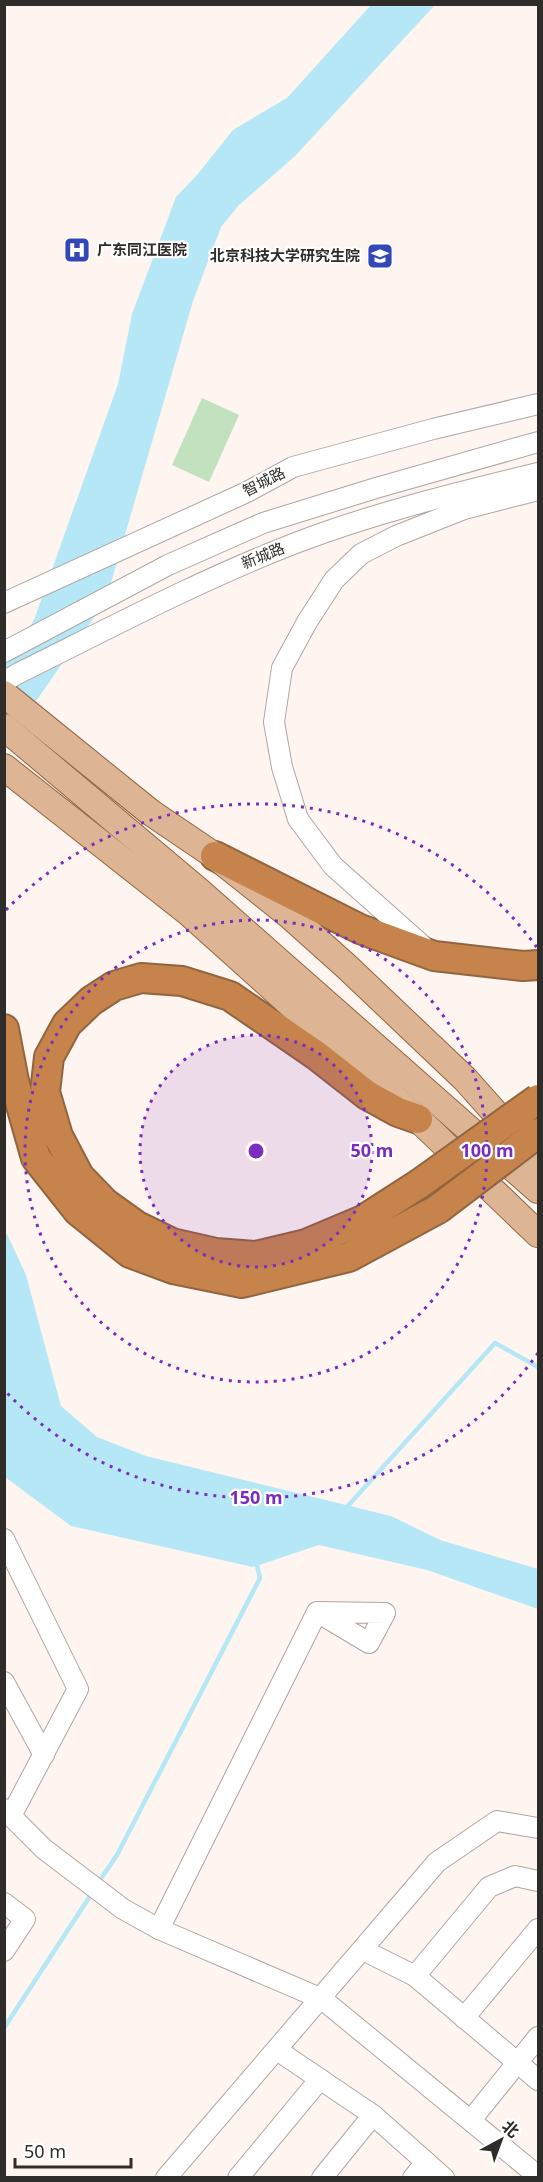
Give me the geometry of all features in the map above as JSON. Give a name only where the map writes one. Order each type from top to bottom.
[{"type":"highway","points":[[215,856],[360,929],[434,956],[523,966],[538,965]]},
{"type":"highway","points":[[418,1119],[398,1112],[368,1095],[316,1055],[230,996],[182,981],[141,978],[114,987],[91,1001],[67,1024],[49,1057],[45,1092],[57,1136],[79,1176],[105,1203],[137,1226],[172,1243],[216,1253],[256,1256],[306,1244],[363,1220],[419,1184],[538,1099]]},
{"type":"highway","points":[[4,1029],[14,1081],[36,1158],[78,1211],[130,1253],[173,1269],[242,1283],[349,1257],[438,1209],[538,1133]]},
{"type":"main road","points":[[4,694],[150,812],[215,856],[289,915],[465,1079],[538,1161]]},
{"type":"main road","points":[[4,727],[200,892],[538,1190]]},
{"type":"main road","points":[[11,772],[189,913],[418,1119],[538,1234]]},
{"type":"street","name":"智城路","points":[[4,603],[247,492],[293,467],[433,429],[538,404]]},
{"type":"street","name":"新城路","points":[[4,652],[168,565],[263,524],[376,488],[538,442]]},
{"type":"street","name":"新城路","points":[[4,682],[207,579],[295,543],[415,503],[538,472]]},
{"type":"street","points":[[434,956],[333,866],[298,819],[282,768],[274,722],[282,668],[307,622],[334,580],[361,554],[396,536],[464,509],[538,490]]},
{"type":"street","points":[[4,1539],[78,1689],[44,1755],[8,1812],[44,1850],[115,1902],[159,1929],[322,1999],[538,2176]]},
{"type":"street","points":[[159,1929],[317,1612]]},
{"type":"street","points":[[4,1682],[44,1755]]},
{"type":"street","points":[[166,2178],[322,1999],[437,1862],[497,1821],[538,1828]]},
{"type":"street","points":[[415,1976],[489,1887],[515,1876],[538,1881]]},
{"type":"street","points":[[4,1903],[25,1919],[4,1951]]},
{"type":"street","points":[[465,2018],[538,1929]]},
{"type":"street","points":[[363,1950],[415,1976],[538,2080]]},
{"type":"street","points":[[471,2120],[538,2037]]},
{"type":"street","points":[[277,2050],[373,2115],[444,2178]]},
{"type":"street","points":[[238,2178],[320,2079]]},
{"type":"street","points":[[322,2178],[373,2115]]},
{"type":"street","points":[[413,2178],[426,2162]]},
{"type":"green space","points":[[202,398],[239,415],[209,482],[172,465]]},
{"type":"water","points":[[371,5],[435,5],[295,156],[239,205],[221,227],[193,301],[106,600],[5,746],[5,664],[34,620],[118,384],[132,314],[176,197],[233,130],[287,98]]},
{"type":"water","points":[[5,1234],[26,1275],[61,1406],[97,1437],[146,1456],[391,1516],[440,1540],[538,1569],[538,1609],[427,1570],[319,1545],[253,1567],[71,1526],[5,1477]]},
{"type":"waterway","points":[[346,1508],[495,1343],[538,1367]]},
{"type":"waterway","points":[[98,1883],[117,1855],[260,1578],[256,1561]]},
{"type":"waterway","points":[[4,2028],[92,1893]]},
{"type":"place","name":"广东同江医院","points":[[77,250]]},
{"type":"place","name":"北京科技大学研究生院","points":[[380,256]]}]
